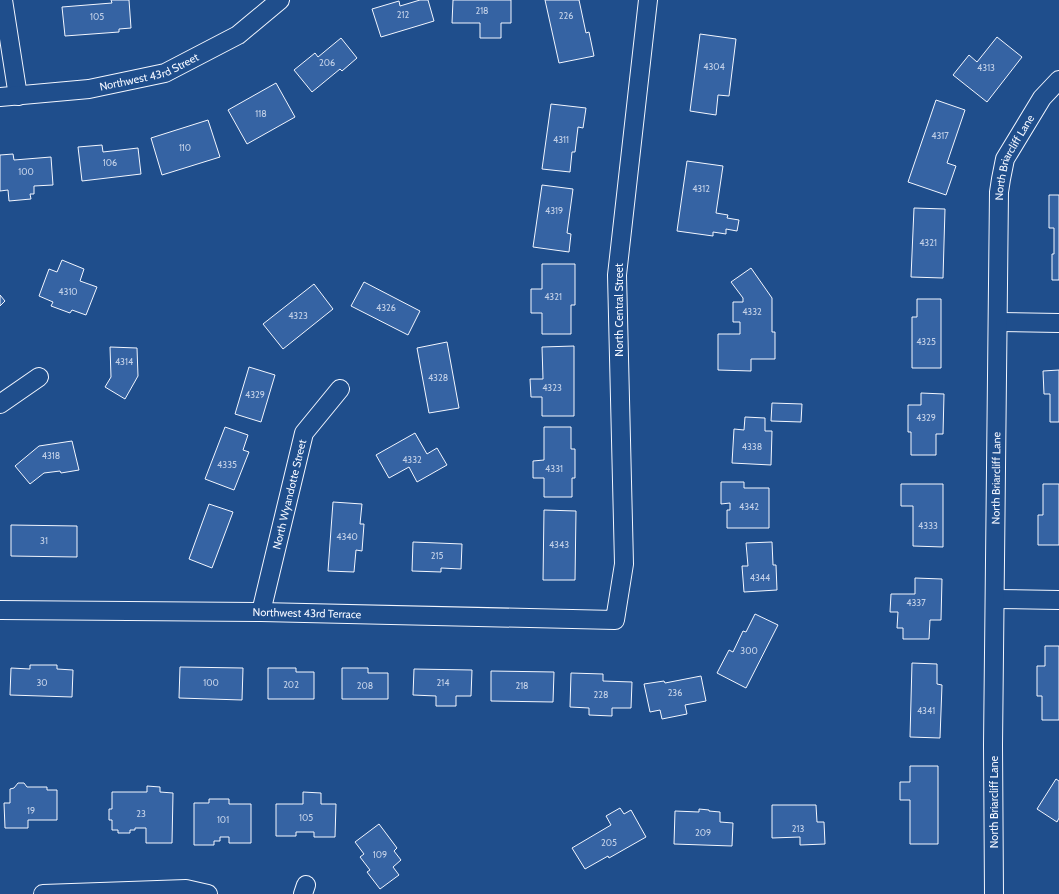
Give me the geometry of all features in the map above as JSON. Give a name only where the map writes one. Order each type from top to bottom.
[{"type":"street","points":[[3,0],[18,96]]},
{"type":"street","name":"Northwest 43rd Street","points":[[0,98],[90,89],[165,73],[238,36],[280,0]]},
{"type":"street","name":"North Central Street","points":[[615,620],[624,564],[617,275],[648,0]]},
{"type":"street","name":"North Briarcliff Lane","points":[[994,894],[993,746],[999,192],[1005,159],[1042,98],[1059,80]]},
{"type":"street","points":[[998,322],[1059,323]]},
{"type":"street","points":[[0,404],[39,377]]},
{"type":"street","name":"North Wyandotte Street","points":[[261,612],[304,433],[340,389]]},
{"type":"street","points":[[995,598],[1059,600]]},
{"type":"street","name":"Northwest 43rd Terrace","points":[[0,610],[261,612],[615,620]]},
{"type":"street","points":[[43,894],[186,889],[208,894]]},
{"type":"building","points":[[111,0],[129,0],[131,28],[119,29],[119,32],[65,36],[62,7],[112,3]]},
{"type":"building","points":[[420,0],[428,0],[434,21],[381,37],[372,9],[399,1],[400,6]]},
{"type":"building","points":[[453,0],[511,0],[511,23],[501,23],[501,38],[480,38],[480,23],[452,23]]},
{"type":"building","points":[[545,0],[579,0],[586,33],[589,32],[594,56],[559,63]]},
{"type":"building","points":[[700,34],[736,39],[729,96],[718,95],[716,115],[690,111]]},
{"type":"building","points":[[997,37],[1022,57],[987,102],[953,75],[969,55],[977,62]]},
{"type":"building","points":[[341,38],[357,58],[342,71],[340,69],[312,92],[294,70],[315,53],[318,57]]},
{"type":"building","points":[[276,83],[295,117],[247,144],[228,110]]},
{"type":"building","points":[[936,100],[965,110],[947,163],[956,166],[946,195],[908,182]]},
{"type":"building","points":[[551,104],[586,108],[583,128],[578,127],[575,152],[572,152],[570,172],[542,169]]},
{"type":"building","points":[[208,120],[220,157],[162,175],[151,138]]},
{"type":"building","points":[[102,145],[103,152],[138,148],[141,174],[82,181],[78,147]]},
{"type":"building","points":[[13,154],[14,160],[51,157],[53,185],[34,186],[34,194],[30,194],[31,199],[9,201],[8,190],[0,191],[0,155]]},
{"type":"building","points":[[687,161],[723,166],[716,213],[728,215],[727,218],[739,220],[737,231],[726,229],[726,234],[713,232],[713,236],[677,231]]},
{"type":"building","points":[[542,185],[573,189],[567,233],[571,234],[569,252],[533,247]]},
{"type":"building","points":[[1049,195],[1059,195],[1059,280],[1052,280],[1054,228],[1049,228]]},
{"type":"building","points":[[914,208],[945,209],[943,278],[911,277]]},
{"type":"building","points":[[62,260],[84,269],[80,281],[97,287],[86,315],[72,310],[70,313],[51,306],[53,302],[39,296],[49,269],[57,272]]},
{"type":"building","points":[[542,264],[575,264],[575,305],[571,305],[571,334],[542,334],[542,313],[531,313],[531,289],[542,289]]},
{"type":"building","points":[[751,268],[772,298],[772,332],[775,332],[775,359],[751,359],[751,371],[718,370],[718,334],[740,334],[740,322],[733,322],[733,302],[743,302],[743,298],[731,282]]},
{"type":"building","points":[[364,282],[420,311],[408,335],[351,306]]},
{"type":"building","points":[[314,284],[333,309],[283,349],[263,324]]},
{"type":"building","points":[[0,295],[5,301],[0,306]]},
{"type":"building","points":[[917,299],[941,299],[941,368],[912,368],[912,317],[917,317]]},
{"type":"building","points":[[447,342],[459,408],[429,413],[417,348]]},
{"type":"building","points":[[574,346],[574,416],[542,416],[542,397],[531,397],[530,379],[543,379],[542,347]]},
{"type":"building","points":[[110,347],[137,348],[138,376],[125,399],[105,387],[111,377]]},
{"type":"building","points":[[249,367],[275,375],[261,422],[235,414]]},
{"type":"building","points":[[1059,370],[1059,422],[1050,422],[1050,394],[1044,394],[1043,371]]},
{"type":"building","points":[[921,393],[944,394],[943,434],[936,434],[936,455],[911,455],[911,432],[908,432],[908,405],[921,405]]},
{"type":"building","points":[[772,403],[802,404],[801,422],[771,421]]},
{"type":"building","points":[[745,417],[765,418],[765,431],[772,431],[771,465],[732,463],[734,429],[744,430]]},
{"type":"building","points":[[225,427],[248,435],[243,450],[249,452],[234,490],[205,479]]},
{"type":"building","points":[[544,427],[571,427],[571,449],[575,449],[575,478],[572,478],[572,497],[544,497],[544,478],[533,478],[533,461],[544,460]]},
{"type":"building","points":[[415,433],[427,454],[437,448],[447,465],[417,482],[409,467],[389,478],[376,455]]},
{"type":"building","points":[[72,441],[79,470],[61,473],[60,471],[44,473],[30,484],[15,466],[39,446]]},
{"type":"building","points":[[721,482],[744,482],[744,488],[769,488],[769,528],[727,528],[727,510],[730,510],[730,503],[721,504]]},
{"type":"building","points":[[901,484],[943,484],[943,547],[913,546],[913,506],[901,506]]},
{"type":"building","points":[[1043,484],[1059,484],[1059,545],[1038,545],[1038,515],[1043,515]]},
{"type":"building","points":[[333,502],[362,504],[360,524],[364,524],[362,551],[356,550],[354,572],[328,571]]},
{"type":"building","points":[[209,504],[233,512],[212,568],[189,559]]},
{"type":"building","points":[[544,510],[576,511],[575,580],[543,580]]},
{"type":"building","points":[[11,525],[77,526],[77,557],[11,556]]},
{"type":"building","points":[[413,542],[462,544],[461,569],[441,568],[441,572],[412,571]]},
{"type":"building","points":[[772,542],[773,565],[776,565],[777,590],[744,592],[742,566],[748,566],[746,543]]},
{"type":"building","points":[[915,578],[942,579],[941,620],[930,620],[929,639],[903,639],[903,628],[897,628],[898,612],[890,612],[891,594],[915,594]]},
{"type":"building","points":[[755,614],[778,625],[746,688],[717,673],[729,650],[733,652],[743,631],[746,632]]},
{"type":"building","points":[[1045,646],[1059,646],[1059,720],[1042,720],[1042,696],[1037,696],[1037,666],[1045,666]]},
{"type":"building","points":[[912,663],[937,664],[937,684],[942,685],[940,738],[910,737]]},
{"type":"building","points":[[30,665],[57,665],[57,669],[73,670],[72,697],[10,695],[11,668],[30,669]]},
{"type":"building","points":[[180,667],[243,668],[242,700],[179,698]]},
{"type":"building","points":[[268,668],[296,668],[296,672],[314,672],[314,699],[268,699]]},
{"type":"building","points":[[342,668],[368,668],[368,673],[388,673],[388,699],[342,699]]},
{"type":"building","points":[[414,669],[472,670],[471,696],[456,696],[456,706],[436,706],[436,696],[413,695]]},
{"type":"building","points":[[491,671],[554,672],[553,702],[491,701]]},
{"type":"building","points":[[571,673],[603,674],[603,681],[632,682],[631,708],[612,708],[612,716],[589,715],[589,708],[570,707]]},
{"type":"building","points":[[701,676],[706,701],[685,705],[687,714],[662,719],[660,710],[650,712],[644,684],[664,681],[665,683]]},
{"type":"building","points":[[910,766],[938,766],[938,844],[910,844],[910,800],[900,800],[900,782],[910,782]]},
{"type":"building","points":[[1056,779],[1059,781],[1059,818],[1057,822],[1037,809]]},
{"type":"building","points":[[18,783],[24,783],[27,787],[47,787],[47,790],[57,790],[57,820],[28,820],[28,828],[5,828],[4,803],[10,803],[10,789],[14,788]]},
{"type":"building","points":[[147,786],[160,787],[160,792],[173,793],[172,843],[146,843],[146,828],[135,828],[135,830],[130,830],[130,833],[118,833],[118,830],[112,830],[112,820],[109,820],[109,809],[112,809],[112,792],[147,792]]},
{"type":"building","points":[[303,792],[321,793],[321,804],[336,804],[335,837],[314,837],[314,832],[296,832],[296,836],[276,836],[276,804],[303,804]]},
{"type":"building","points":[[209,799],[229,799],[229,804],[251,804],[251,843],[229,843],[229,837],[220,837],[220,841],[214,841],[214,845],[194,845],[194,803],[209,803]]},
{"type":"building","points":[[772,805],[816,805],[817,822],[824,822],[825,844],[800,845],[800,837],[772,838]]},
{"type":"building","points":[[620,808],[624,814],[631,810],[646,837],[609,858],[608,856],[585,869],[572,848],[611,825],[606,816]]},
{"type":"building","points":[[699,809],[720,812],[720,822],[733,823],[732,846],[674,844],[675,811],[699,812]]},
{"type":"building","points":[[379,824],[397,848],[394,851],[401,860],[393,867],[399,875],[380,889],[367,872],[370,870],[360,857],[364,854],[355,842]]}]
